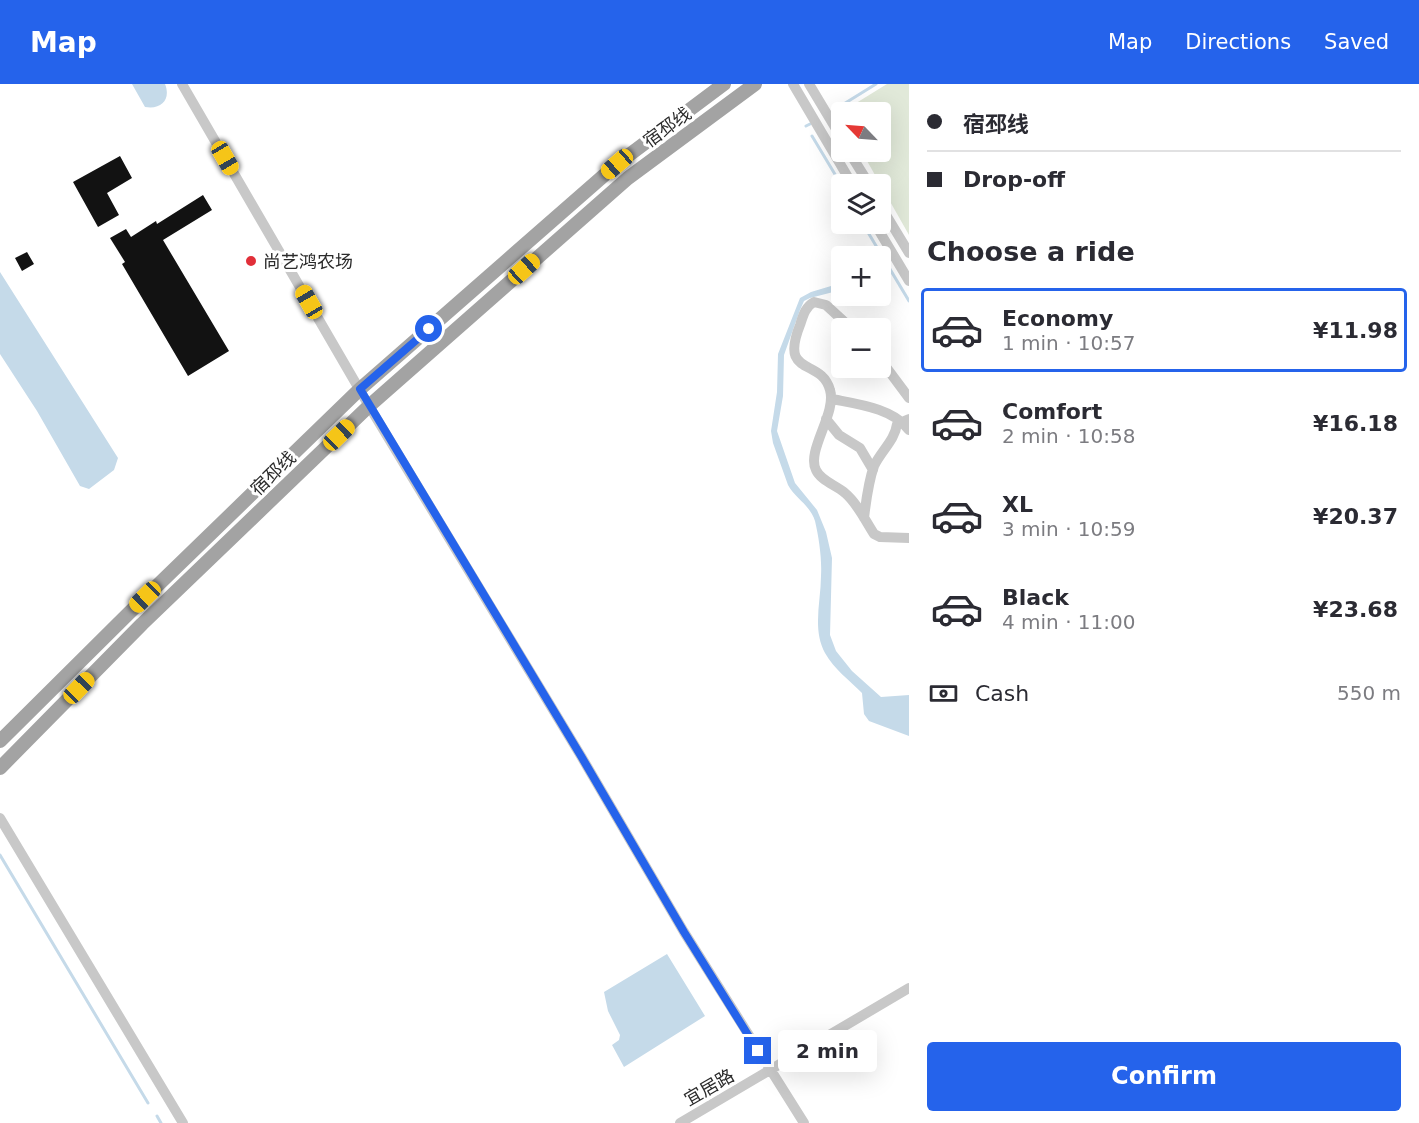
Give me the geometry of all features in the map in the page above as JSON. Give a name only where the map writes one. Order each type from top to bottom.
[{"type":"main road","name":"宿邳线","points":[[0,741],[360,389],[617,164],[724,84]]},
{"type":"main road","name":"宿邳线","points":[[0,768],[142,624],[369,406],[628,178],[755,84]]},
{"type":"street","points":[[182,84],[369,406],[575,746],[684,932],[804,1123]]},
{"type":"street","points":[[793,84],[846,174]]},
{"type":"street","points":[[809,84],[831,120]]},
{"type":"street","points":[[891,223],[909,253]]},
{"type":"street","points":[[881,234],[909,281]]},
{"type":"street","points":[[841,318],[826,304],[814,302],[806,310],[794,340],[795,356],[828,384],[832,399],[814,458],[815,469],[822,477],[845,493],[874,534],[880,537],[909,538]]},
{"type":"street","points":[[891,374],[909,398]]},
{"type":"street","points":[[832,399],[888,413],[907,423]]},
{"type":"street","points":[[826,420],[839,435],[860,448],[873,470]]},
{"type":"street","points":[[864,518],[866,497],[873,470],[896,431],[897,424],[907,423]]},
{"type":"street","points":[[0,818],[183,1123]]},
{"type":"street","name":"宜居路","points":[[680,1123],[909,988]]},
{"type":"green space","points":[[887,84],[909,84],[909,235],[891,203],[891,174],[874,174],[868,162],[891,162],[891,102],[858,102]]},
{"type":"water","points":[[132,84],[165,84],[166,99],[156,107],[145,107]]},
{"type":"water","points":[[0,272],[118,458],[114,470],[89,489],[80,486],[37,411],[0,354]]},
{"type":"water","points":[[831,286],[831,293],[804,301],[800,310],[784,355],[783,396],[777,431],[795,483],[817,510],[826,532],[832,558],[830,635],[836,651],[852,671],[881,697],[909,695],[909,736],[869,721],[864,714],[862,693],[837,669],[825,653],[818,625],[821,563],[815,521],[810,510],[788,485],[773,443],[771,431],[777,392],[778,354],[800,298]]},
{"type":"water","points":[[667,954],[705,1016],[624,1067],[612,1045],[619,1040],[620,1035],[608,1011],[604,992]]},
{"type":"building","points":[[120,156],[132,178],[107,193],[119,215],[98,227],[73,182]]},
{"type":"building","points":[[203,195],[212,210],[163,240],[229,351],[188,376],[122,264],[125,262],[110,238],[126,229],[131,237],[156,221],[157,224]]},
{"type":"building","points":[[27,252],[34,264],[22,271],[15,258]]},
{"type":"waterway","points":[[847,102],[876,84]]},
{"type":"waterway","points":[[806,126],[810,124]]},
{"type":"waterway","points":[[812,136],[835,174]]},
{"type":"waterway","points":[[869,234],[909,301]]},
{"type":"waterway","points":[[0,855],[148,1103]]},
{"type":"waterway","points":[[157,1116],[161,1123]]},
{"type":"place","name":"尚艺鸿农场","points":[[251,261]]},
{"type":"route","points":[[429,329],[360,389],[684,932],[758,1051]]}]
